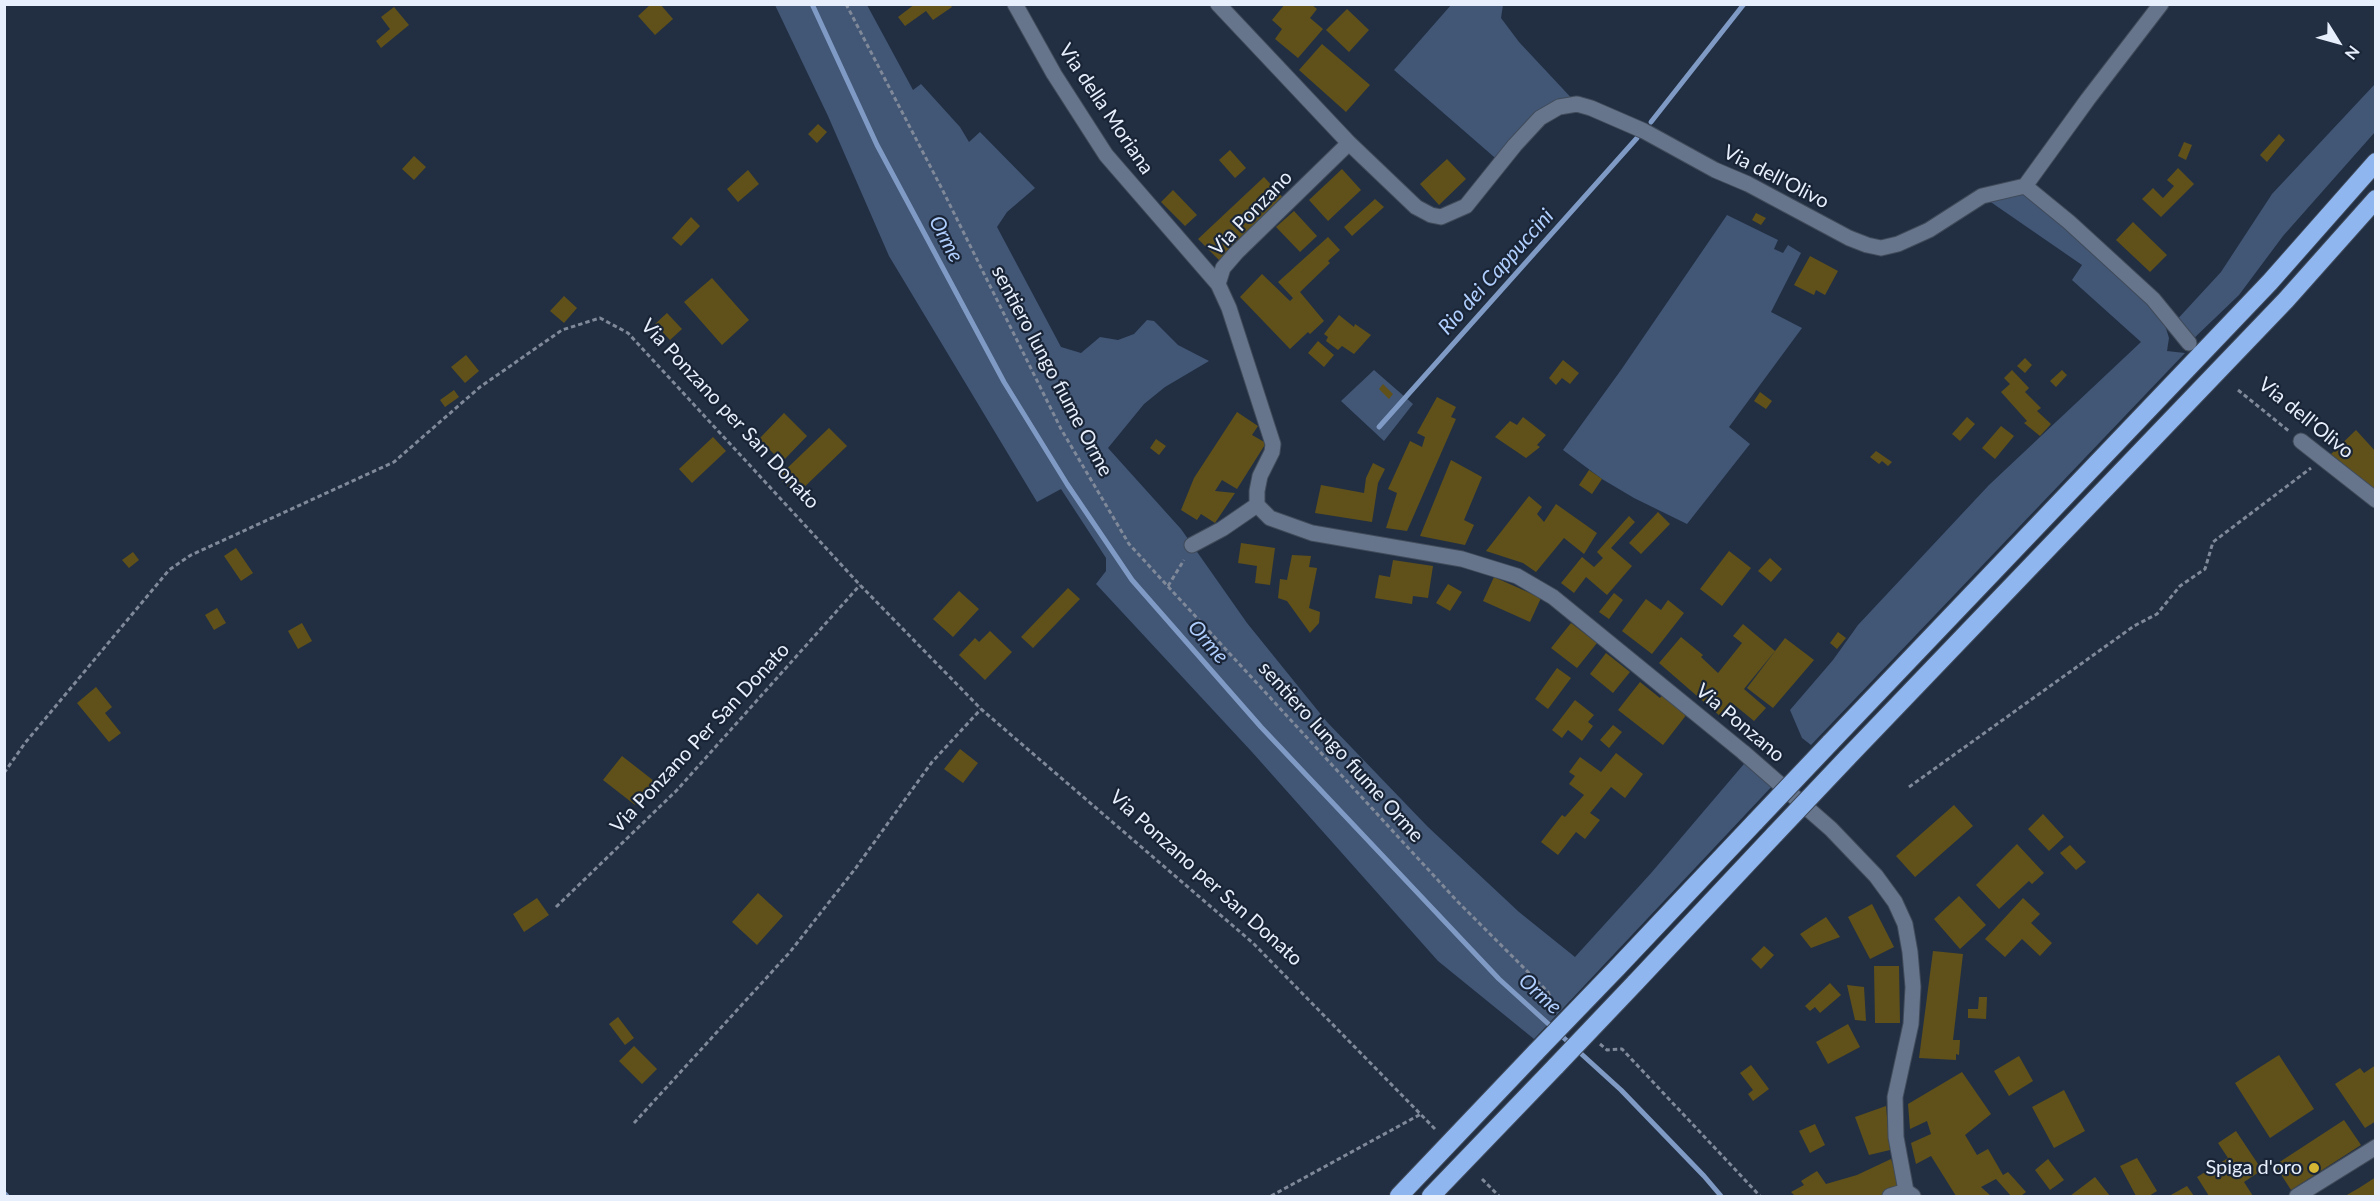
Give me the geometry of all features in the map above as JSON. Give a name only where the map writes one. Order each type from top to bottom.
[{"type":"highway","points":[[1399,1197],[2270,282],[2376,162]]},
{"type":"highway","points":[[1431,1197],[2286,300],[2376,199]]},
{"type":"street","name":"Via della Moriana","points":[[1015,4],[1059,82],[1106,155],[1138,195],[1218,284]]},
{"type":"street","points":[[1218,4],[1349,143]]},
{"type":"street","points":[[2160,4],[2025,186],[2069,222],[2153,299],[2189,344]]},
{"type":"street","name":"Via dell'Olivo","points":[[1349,143],[1416,207],[1431,215],[1441,217],[1466,206],[1540,118],[1559,107],[1577,104],[1644,130],[1715,170],[1748,184],[1850,238],[1881,248],[1898,244],[1929,230],[1982,196],[2025,186]]},
{"type":"street","name":"Via Ponzano","points":[[1349,143],[1236,253],[1223,268],[1218,284],[1229,308],[1273,444],[1272,453],[1260,476],[1257,505],[1270,518],[1304,530],[1462,559],[1517,576],[1553,597],[1743,752],[1831,829],[1876,876],[1895,902],[1905,924],[1910,952],[1913,987],[1911,1024],[1895,1097],[1896,1137],[1910,1194]]},
{"type":"street","name":"Via dell'Olivo","points":[[2301,441],[2376,500]]},
{"type":"street","points":[[1192,544],[1222,529],[1257,505]]},
{"type":"street","points":[[2297,1197],[2376,1147]]},
{"type":"street","points":[[1890,1197],[1910,1194]]},
{"type":"path","name":"sentiero lungo fiume Orme","points":[[846,4],[942,189],[1061,429],[1129,544],[1458,902],[1548,992],[1554,1007],[1563,1014]]},
{"type":"path","name":"Via Ponzano per San Donato","points":[[4,772],[25,743],[169,570],[191,555],[394,462],[480,387],[561,330],[600,318],[628,333],[860,585],[981,709],[1253,943],[1443,1137]]},
{"type":"path","name":"Via dell'Olivo","points":[[2238,390],[2301,441]]},
{"type":"path","points":[[1909,787],[2070,671],[2157,614],[2180,586],[2205,569],[2213,542],[2323,459]]},
{"type":"path","points":[[1168,586],[1192,544]]},
{"type":"path","name":"Via Ponzano Per San Donato","points":[[556,907],[677,790],[860,585]]},
{"type":"path","points":[[634,1123],[790,952],[855,869],[932,762],[981,709]]},
{"type":"path","points":[[1598,1043],[1607,1050],[1622,1049],[1760,1197]]},
{"type":"path","points":[[1271,1197],[1421,1114]]},
{"type":"path","points":[[1482,1179],[1499,1197]]},
{"type":"shaded area","points":[[775,5],[867,5],[913,90],[921,84],[960,127],[969,142],[980,132],[1035,188],[1007,212],[997,227],[1061,347],[1081,353],[1100,337],[1118,340],[1134,334],[1147,320],[1154,321],[1178,345],[1209,361],[1165,387],[1144,404],[1108,448],[1181,529],[1247,623],[1327,722],[1428,827],[1519,912],[1575,957],[1652,872],[1749,758],[1776,782],[1534,1039],[1438,961],[1252,752],[1096,584],[1106,571],[1106,558],[1061,489],[1037,502],[889,256],[828,116]]},
{"type":"shaded area","points":[[1451,5],[1503,5],[1501,18],[1519,42],[1577,104],[1559,107],[1501,163],[1394,70]]},
{"type":"shaded area","points":[[2375,84],[2375,132],[2283,236],[2239,295],[2189,343],[2173,324],[2221,272],[2272,194]]},
{"type":"shaded area","points":[[2025,186],[2153,299],[2158,316],[2165,325],[2169,338],[2167,351],[2185,353],[1811,745],[1802,738],[1790,710],[1833,660],[1858,625],[1989,485],[2141,342],[2072,280],[2082,265],[1982,196]]},
{"type":"shaded area","points":[[1727,215],[1778,240],[1774,249],[1783,253],[1788,245],[1801,253],[1771,312],[1802,328],[1729,427],[1750,444],[1687,524],[1634,498],[1602,479],[1563,450]]},
{"type":"shaded area","points":[[1374,370],[1413,404],[1384,441],[1341,401]]},
{"type":"building","points":[[651,4],[660,4],[673,19],[655,35],[638,16]]},
{"type":"building","points":[[915,4],[950,4],[952,7],[933,20],[926,11],[905,26],[898,17]]},
{"type":"building","points":[[1285,4],[1311,4],[1317,9],[1310,18],[1323,29],[1298,58],[1275,39],[1282,29],[1272,20]]},
{"type":"building","points":[[394,7],[409,25],[381,48],[376,41],[390,29],[381,17]]},
{"type":"building","points":[[1347,9],[1369,30],[1349,52],[1326,30]]},
{"type":"building","points":[[1322,44],[1370,85],[1346,112],[1299,70]]},
{"type":"building","points":[[818,124],[827,132],[817,143],[808,134]]},
{"type":"building","points":[[2279,134],[2285,140],[2267,162],[2260,155]]},
{"type":"building","points":[[2184,142],[2192,145],[2186,160],[2178,156]]},
{"type":"building","points":[[1230,150],[1246,168],[1235,178],[1219,160]]},
{"type":"building","points":[[414,156],[426,167],[414,180],[402,169]]},
{"type":"building","points":[[1447,159],[1466,179],[1439,205],[1420,184]]},
{"type":"building","points":[[2178,168],[2194,184],[2161,217],[2142,199],[2153,188],[2163,198],[2174,186],[2167,180]]},
{"type":"building","points":[[1342,169],[1361,190],[1328,221],[1309,200]]},
{"type":"building","points":[[748,170],[759,184],[738,202],[727,189]]},
{"type":"building","points":[[1264,177],[1285,200],[1221,262],[1198,239]]},
{"type":"building","points":[[1173,190],[1197,215],[1185,226],[1161,202]]},
{"type":"building","points":[[1375,199],[1384,207],[1352,236],[1344,227]]},
{"type":"building","points":[[1294,211],[1317,236],[1300,252],[1276,227]]},
{"type":"building","points":[[1756,213],[1766,218],[1761,225],[1752,220]]},
{"type":"building","points":[[691,217],[700,226],[681,246],[672,238]]},
{"type":"building","points":[[2133,222],[2167,255],[2150,272],[2116,240]]},
{"type":"building","points":[[1328,237],[1340,250],[1300,292],[1324,321],[1290,349],[1240,297],[1262,274],[1290,301],[1293,298],[1278,282]]},
{"type":"building","points":[[1810,256],[1838,271],[1825,295],[1816,290],[1814,295],[1794,285]]},
{"type":"building","points":[[712,278],[749,320],[722,345],[684,302]]},
{"type":"building","points":[[564,296],[577,308],[564,323],[550,311]]},
{"type":"building","points":[[667,313],[682,329],[670,340],[655,324]]},
{"type":"building","points":[[1339,315],[1354,327],[1355,324],[1371,335],[1354,354],[1342,346],[1338,350],[1326,341],[1328,337],[1324,334]]},
{"type":"building","points":[[1318,341],[1334,355],[1324,367],[1308,353]]},
{"type":"building","points":[[466,355],[479,371],[465,383],[451,367]]},
{"type":"building","points":[[2025,358],[2032,365],[2025,373],[2017,366]]},
{"type":"building","points":[[1563,360],[1579,373],[1570,384],[1562,378],[1556,385],[1549,378]]},
{"type":"building","points":[[2012,370],[2029,388],[2025,392],[2041,408],[2037,411],[2051,424],[2040,436],[2024,423],[2027,421],[2001,392],[2010,384],[2004,378]]},
{"type":"building","points":[[2062,370],[2067,375],[2056,387],[2050,381]]},
{"type":"building","points":[[1383,384],[1393,394],[1389,399],[1379,389]]},
{"type":"building","points":[[454,390],[459,397],[445,407],[440,400]]},
{"type":"building","points":[[1760,392],[1772,401],[1766,409],[1754,401]]},
{"type":"building","points":[[1437,397],[1456,407],[1451,417],[1456,419],[1407,531],[1386,528],[1397,493],[1388,489],[1410,441],[1422,447],[1425,437],[1417,433]]},
{"type":"building","points":[[1237,412],[1258,426],[1252,435],[1266,443],[1237,489],[1222,480],[1215,491],[1235,493],[1215,523],[1201,514],[1197,520],[1181,510],[1194,478]]},
{"type":"building","points":[[784,413],[807,436],[782,462],[759,439]]},
{"type":"building","points":[[1523,417],[1546,435],[1537,445],[1540,447],[1526,458],[1495,437],[1510,421],[1517,425]]},
{"type":"building","points":[[1967,417],[1975,424],[1960,441],[1952,434]]},
{"type":"building","points":[[2001,426],[2014,436],[1995,459],[1982,448]]},
{"type":"building","points":[[829,428],[847,446],[796,495],[778,477]]},
{"type":"building","points":[[2356,430],[2376,452],[2376,492],[2330,455]]},
{"type":"building","points":[[713,437],[726,451],[692,483],[679,469]]},
{"type":"building","points":[[1156,439],[1166,446],[1159,455],[1150,448]]},
{"type":"building","points":[[1876,451],[1892,462],[1888,466],[1882,461],[1879,464],[1870,457]]},
{"type":"building","points":[[1451,460],[1482,477],[1464,520],[1474,525],[1465,545],[1420,536]]},
{"type":"building","points":[[1373,463],[1385,469],[1378,483],[1372,522],[1315,513],[1321,485],[1364,493],[1366,478]]},
{"type":"building","points":[[1589,470],[1602,479],[1592,494],[1579,485]]},
{"type":"building","points":[[1529,496],[1542,507],[1537,514],[1544,522],[1556,504],[1597,533],[1584,554],[1564,538],[1536,572],[1523,563],[1486,551]]},
{"type":"building","points":[[1658,512],[1670,524],[1641,554],[1629,543]]},
{"type":"building","points":[[1629,516],[1635,522],[1611,548],[1632,566],[1607,595],[1586,577],[1574,593],[1561,583],[1582,557],[1594,567],[1603,558],[1597,552]]},
{"type":"building","points":[[1241,543],[1275,548],[1270,585],[1255,583],[1257,566],[1238,563]]},
{"type":"building","points":[[236,548],[253,573],[241,581],[224,556]]},
{"type":"building","points":[[1729,551],[1751,568],[1722,606],[1700,589]]},
{"type":"building","points":[[133,552],[139,560],[129,568],[122,560]]},
{"type":"building","points":[[1292,555],[1311,556],[1309,567],[1317,568],[1309,608],[1320,612],[1319,623],[1310,633],[1287,601],[1278,598],[1280,579],[1287,580]]},
{"type":"building","points":[[1770,558],[1782,569],[1771,582],[1758,571]]},
{"type":"building","points":[[1393,560],[1433,566],[1428,598],[1413,596],[1412,604],[1375,598],[1379,575],[1390,577]]},
{"type":"building","points":[[1494,577],[1541,598],[1530,622],[1483,601]]},
{"type":"building","points":[[1448,584],[1462,592],[1450,611],[1436,603]]},
{"type":"building","points":[[1068,588],[1080,599],[1033,648],[1021,637]]},
{"type":"building","points":[[959,591],[979,609],[953,637],[933,619]]},
{"type":"building","points":[[1614,593],[1623,600],[1609,619],[1599,612]]},
{"type":"building","points":[[1646,599],[1661,610],[1668,600],[1684,613],[1652,654],[1622,631]]},
{"type":"building","points":[[217,608],[226,623],[214,630],[205,615]]},
{"type":"building","points":[[302,623],[312,641],[298,649],[288,631]]},
{"type":"building","points":[[1571,623],[1597,643],[1577,668],[1551,648]]},
{"type":"building","points":[[1743,624],[1775,651],[1744,689],[1766,708],[1754,721],[1732,703],[1720,716],[1659,663],[1681,637],[1703,655],[1701,657],[1718,673],[1742,643],[1733,636]]},
{"type":"building","points":[[990,631],[1012,652],[985,680],[959,655],[975,638],[979,642]]},
{"type":"building","points":[[1838,632],[1846,638],[1837,649],[1830,643]]},
{"type":"building","points":[[1785,638],[1814,660],[1773,708],[1747,688]]},
{"type":"building","points":[[1606,653],[1630,672],[1613,693],[1590,674]]},
{"type":"building","points":[[1557,668],[1571,678],[1548,709],[1535,699]]},
{"type":"building","points":[[1640,682],[1660,698],[1663,694],[1687,714],[1663,745],[1618,710]]},
{"type":"building","points":[[96,687],[112,707],[105,713],[121,733],[109,742],[77,703]]},
{"type":"building","points":[[1575,700],[1594,715],[1588,722],[1593,726],[1582,741],[1568,730],[1562,738],[1552,730]]},
{"type":"building","points":[[1613,725],[1622,732],[1609,748],[1600,740]]},
{"type":"building","points":[[960,749],[978,763],[963,783],[944,769]]},
{"type":"building","points":[[1616,753],[1643,774],[1625,798],[1611,787],[1590,813],[1600,820],[1585,839],[1576,832],[1558,855],[1541,842],[1562,815],[1565,817],[1584,795],[1569,784],[1575,776],[1569,772],[1580,757],[1601,772]]},
{"type":"building","points":[[622,756],[654,781],[635,805],[603,780]]},
{"type":"building","points":[[1954,805],[1973,826],[1915,877],[1896,856]]},
{"type":"building","points":[[2043,814],[2064,837],[2049,851],[2028,829]]},
{"type":"building","points":[[2017,844],[2044,873],[2032,884],[2029,881],[1999,909],[1976,885]]},
{"type":"building","points":[[2070,845],[2086,862],[2076,870],[2060,853]]},
{"type":"building","points":[[758,893],[783,916],[757,945],[732,922]]},
{"type":"building","points":[[1959,896],[1986,925],[1960,949],[1934,919]]},
{"type":"building","points":[[537,898],[549,915],[524,932],[513,914]]},
{"type":"building","points":[[2023,898],[2040,914],[2031,923],[2052,943],[2040,956],[2022,939],[2005,957],[1985,939]]},
{"type":"building","points":[[1872,904],[1894,947],[1870,959],[1848,917]]},
{"type":"building","points":[[1826,917],[1840,937],[1811,948],[1800,934]]},
{"type":"building","points":[[1764,946],[1774,955],[1761,969],[1751,959]]},
{"type":"building","points":[[1933,951],[1963,954],[1953,1040],[1960,1040],[1959,1055],[1956,1054],[1956,1060],[1919,1058]]},
{"type":"building","points":[[1874,966],[1899,966],[1900,1023],[1875,1023]]},
{"type":"building","points":[[1830,983],[1841,995],[1820,1013],[1815,1007],[1810,1011],[1805,1006]]},
{"type":"building","points":[[1847,985],[1864,987],[1866,1021],[1855,1020]]},
{"type":"building","points":[[1979,997],[1987,997],[1986,1019],[1968,1018],[1968,1009],[1978,1009]]},
{"type":"building","points":[[618,1017],[634,1038],[625,1045],[609,1024]]},
{"type":"building","points":[[1848,1024],[1860,1047],[1828,1064],[1816,1042]]},
{"type":"building","points":[[634,1046],[657,1069],[642,1084],[619,1061]]},
{"type":"building","points":[[2279,1055],[2314,1109],[2270,1138],[2235,1083]]},
{"type":"building","points":[[2019,1056],[2033,1081],[2009,1096],[1994,1071]]},
{"type":"building","points":[[1751,1065],[1769,1089],[1753,1101],[1748,1094],[1753,1090],[1740,1073]]},
{"type":"building","points":[[2376,1065],[2376,1121],[2365,1128],[2335,1084],[2360,1068],[2364,1073]]},
{"type":"building","points":[[1962,1072],[1991,1114],[1965,1135],[1977,1155],[1988,1149],[2003,1175],[2008,1172],[2026,1192],[2021,1196],[2011,1196],[1996,1179],[1981,1187],[1991,1196],[1956,1196],[1931,1156],[1916,1164],[1911,1143],[1931,1134],[1927,1121],[1910,1129],[1908,1104]]},
{"type":"building","points":[[2064,1090],[2085,1131],[2054,1148],[2032,1107]]},
{"type":"building","points":[[1886,1106],[1890,1150],[1869,1155],[1855,1117]]},
{"type":"building","points":[[2344,1120],[2361,1145],[2291,1190],[2275,1165]]},
{"type":"building","points":[[1815,1124],[1825,1145],[1810,1153],[1799,1131]]},
{"type":"building","points":[[2236,1131],[2262,1170],[2244,1182],[2253,1196],[2209,1196],[2197,1177],[2228,1158],[2218,1143]]},
{"type":"building","points":[[2137,1158],[2157,1191],[2149,1196],[2136,1196],[2120,1166]]},
{"type":"building","points":[[1891,1159],[1901,1187],[1879,1196],[1795,1196],[1791,1192],[1804,1185],[1801,1181],[1817,1171],[1826,1184],[1857,1175]]},
{"type":"building","points":[[2048,1159],[2064,1180],[2050,1190],[2035,1170]]},
{"type":"building","points":[[2095,1177],[2110,1196],[2070,1196]]},
{"type":"building","points":[[2376,1177],[2376,1196],[2345,1196],[2359,1188]]},
{"type":"building","points":[[2187,1186],[2194,1196],[2169,1196]]},
{"type":"waterway","name":"Orme","points":[[812,4],[877,145],[1004,382],[1067,484],[1132,580],[1261,727],[1499,979],[1621,1090],[1721,1196]]},
{"type":"waterway","name":"Rio dei Cappuccini","points":[[1651,122],[1744,4]]},
{"type":"waterway","name":"Rio dei Cappuccini","points":[[1379,427],[1637,138]]},
{"type":"waterway","points":[[4,1193],[7,1196]]},
{"type":"place","name":"Spiga d'oro","points":[[2314,1168]]}]
